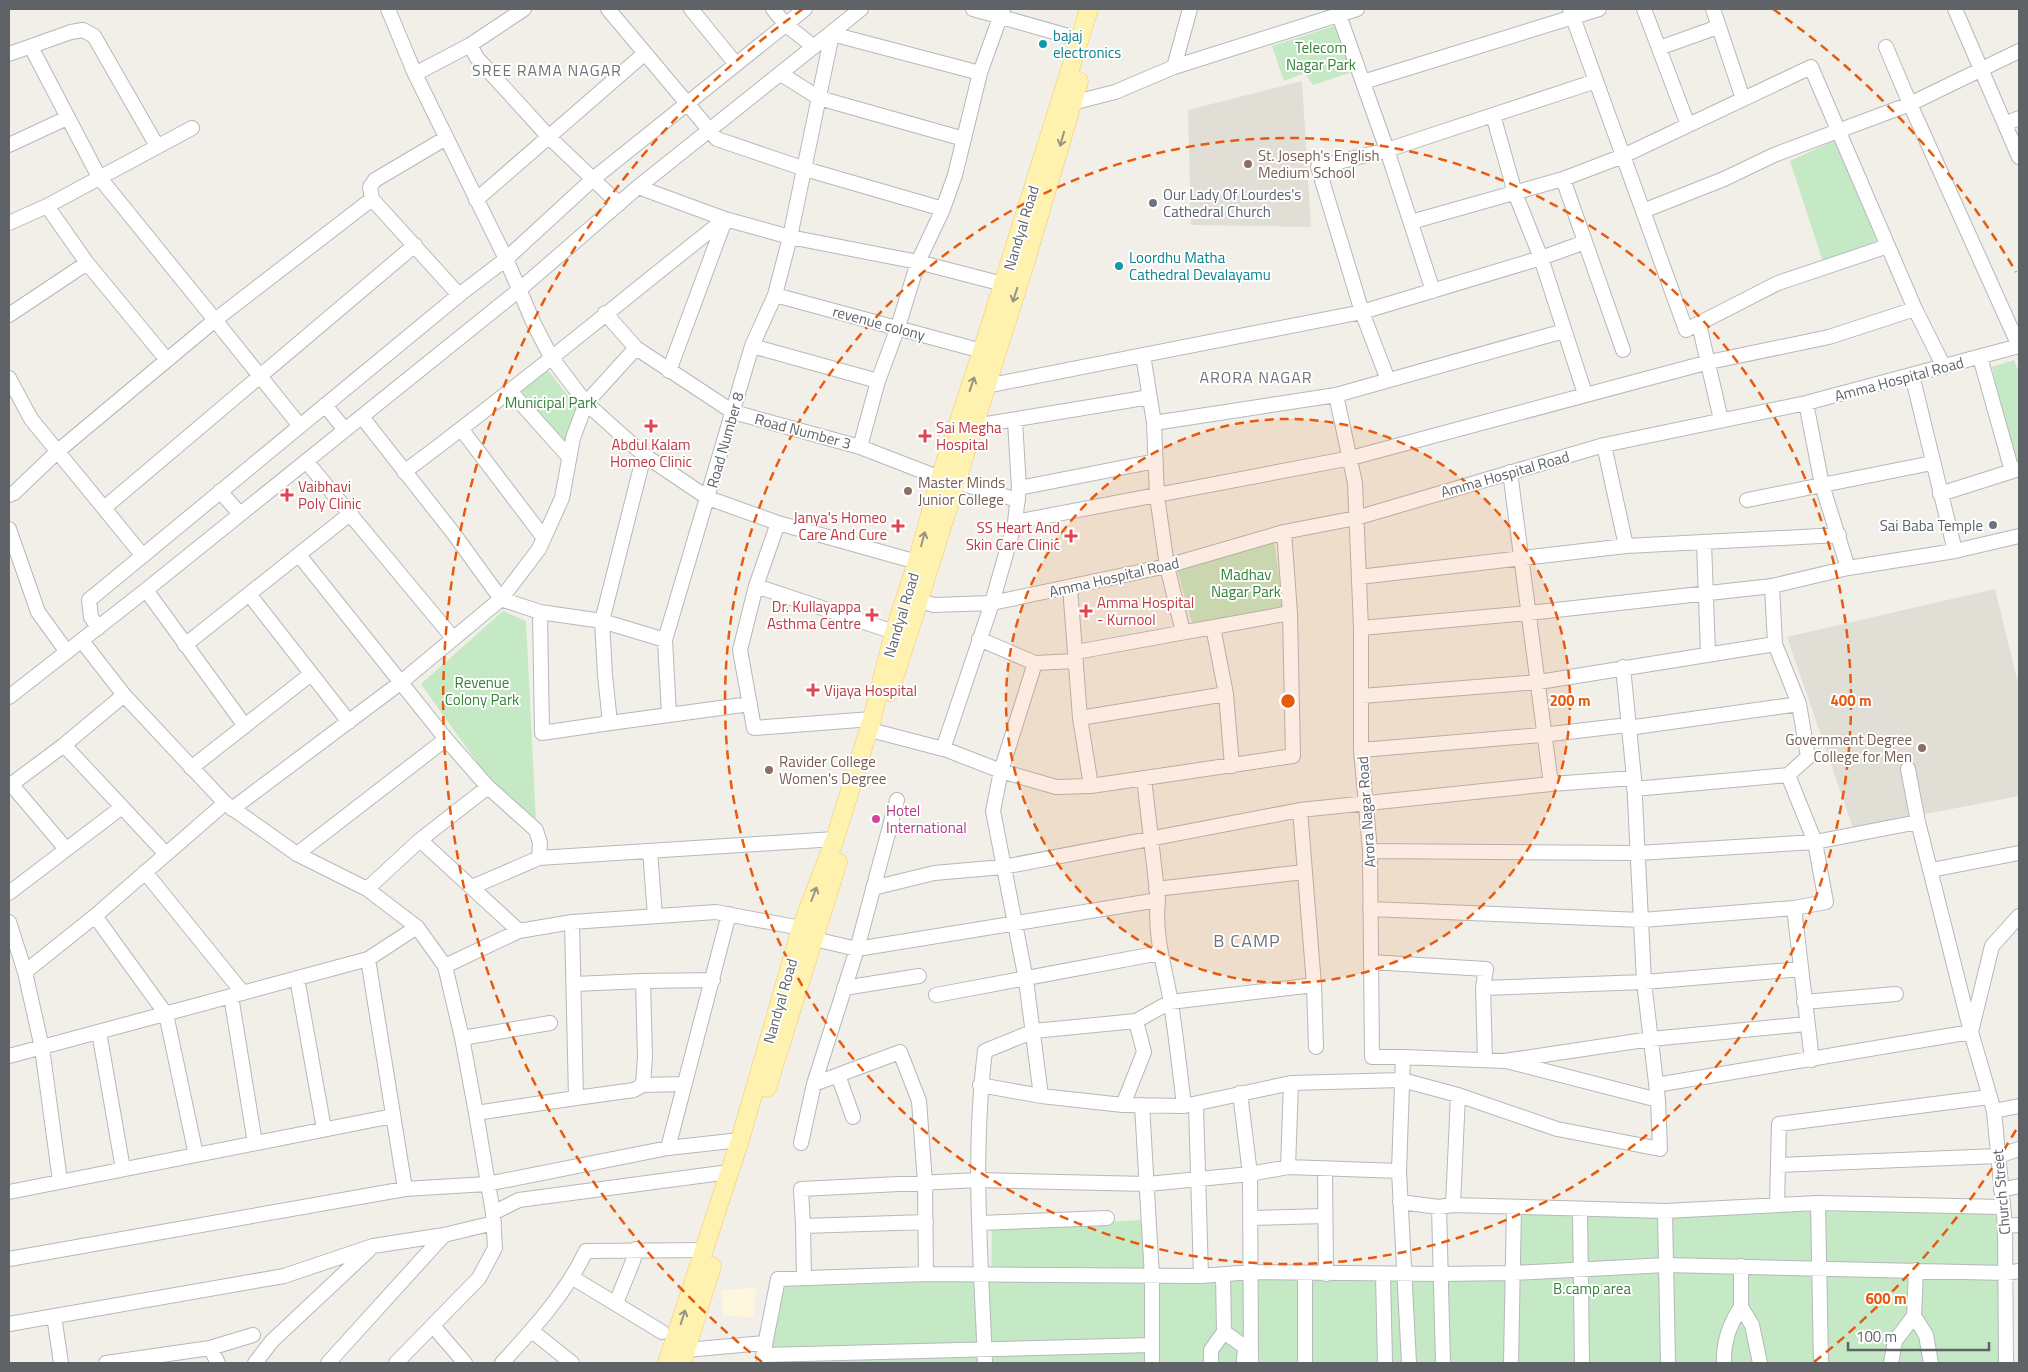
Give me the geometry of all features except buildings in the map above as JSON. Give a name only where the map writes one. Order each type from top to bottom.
[{"type":"main road","name":"Nandyal Road","points":[[667,1363],[875,725],[948,480],[982,351],[1088,9]]},
{"type":"main road","name":"Nandyal Road","points":[[684,1357],[835,839],[875,725],[894,632],[912,599],[917,562],[948,480],[974,426],[1100,9]]},
{"type":"street","points":[[388,9],[415,74],[506,259],[551,357],[586,403],[644,455],[708,498],[778,523],[917,562]]},
{"type":"street","points":[[415,74],[470,45],[524,9]]},
{"type":"street","points":[[608,9],[716,139],[805,169],[943,209]]},
{"type":"street","points":[[691,9],[735,63]]},
{"type":"street","points":[[773,9],[785,24],[814,46]]},
{"type":"street","points":[[98,628],[91,617],[89,600],[459,295],[506,259],[593,179],[735,63],[805,9]]},
{"type":"street","points":[[9,698],[362,417],[519,290],[620,204],[638,186],[709,132],[861,9]]},
{"type":"street","points":[[973,9],[1001,13],[1079,39]]},
{"type":"street","points":[[1174,67],[1190,9]]},
{"type":"street","points":[[1072,103],[1115,92],[1174,67],[1357,9]]},
{"type":"street","points":[[1363,82],[1571,13],[1599,9]]},
{"type":"street","points":[[1644,9],[1688,126]]},
{"type":"street","points":[[1713,9],[1743,99]]},
{"type":"street","points":[[1956,9],[2019,157]]},
{"type":"street","points":[[860,447],[878,381],[898,327],[918,262],[943,209],[964,139],[980,73],[1001,13]]},
{"type":"street","points":[[1571,13],[1686,330],[1778,283],[1888,246]]},
{"type":"street","points":[[1339,15],[1388,150],[1433,291]]},
{"type":"street","points":[[1658,48],[1718,27]]},
{"type":"street","points":[[9,54],[71,32],[83,30],[94,36],[156,146]]},
{"type":"street","points":[[832,34],[980,73]]},
{"type":"street","name":"Road Number 8","points":[[669,714],[665,640],[752,346],[774,295],[790,237],[832,34]]},
{"type":"street","points":[[470,45],[477,58],[549,137],[620,204]]},
{"type":"street","points":[[31,47],[99,177],[300,426]]},
{"type":"street","points":[[1886,47],[2019,346]]},
{"type":"street","points":[[1643,211],[1724,179],[1774,155],[1841,132],[1910,104],[2019,51]]},
{"type":"street","points":[[476,200],[644,54]]},
{"type":"street","points":[[1411,222],[1515,193],[1623,156],[1812,66],[1915,309],[1944,367]]},
{"type":"street","points":[[781,74],[820,98],[964,139]]},
{"type":"street","points":[[1388,380],[1362,312],[1318,167],[1388,150],[1596,82]]},
{"type":"street","points":[[1493,115],[1515,193],[1541,258],[1586,394]]},
{"type":"street","points":[[9,146],[67,118]]},
{"type":"street","points":[[2005,124],[2019,118]]},
{"type":"street","points":[[9,223],[47,206],[192,128]]},
{"type":"street","points":[[446,138],[375,180],[370,187],[372,199],[459,295]]},
{"type":"street","points":[[1563,178],[1623,350]]},
{"type":"street","points":[[638,186],[725,219],[790,237],[918,262],[1003,284]]},
{"type":"street","points":[[9,494],[14,493],[58,451],[215,320],[372,199]]},
{"type":"street","points":[[47,206],[87,263],[167,360]]},
{"type":"street","points":[[404,472],[462,430],[605,313],[725,219]]},
{"type":"street","points":[[669,371],[725,219]]},
{"type":"street","points":[[986,386],[1362,312],[1541,258],[1585,242]]},
{"type":"street","points":[[104,508],[415,245]]},
{"type":"street","points":[[9,315],[87,263]]},
{"type":"street","name":"revenue colony","points":[[774,295],[982,351]]},
{"type":"street","points":[[1015,522],[1350,458],[1709,362],[1829,337],[1915,309]]},
{"type":"street","name":"Road Number 3","points":[[605,313],[636,348],[733,412],[860,447],[948,480],[1018,494]]},
{"type":"street","points":[[1699,324],[1721,420]]},
{"type":"street","points":[[1154,423],[1336,395],[1564,332]]},
{"type":"street","points":[[752,346],[878,381]]},
{"type":"street","name":"Amma Hospital Road","points":[[992,604],[1166,566],[1284,532],[1356,518],[1604,445],[1806,403],[2019,346]]},
{"type":"street","points":[[24,972],[95,916],[166,854],[229,806],[349,722],[400,683],[501,599],[540,549],[562,498],[573,438],[586,403],[636,348]]},
{"type":"street","points":[[1143,355],[1154,423],[1157,496],[1166,566],[1183,632]]},
{"type":"street","points":[[1940,494],[2015,470],[1980,357]]},
{"type":"street","points":[[1912,374],[1954,551]]},
{"type":"street","points":[[9,378],[31,419],[143,556]]},
{"type":"street","points":[[510,391],[569,457]]},
{"type":"street","name":"Arora Nagar Road","points":[[1336,395],[1355,482],[1361,628],[1362,750],[1370,851],[1372,1057],[1403,1058]]},
{"type":"street","points":[[974,426],[1150,397]]},
{"type":"street","points":[[1806,403],[1822,485],[1848,568]]},
{"type":"street","points":[[325,405],[345,430]]},
{"type":"street","points":[[362,417],[454,534],[501,599],[540,612],[602,621],[665,640]]},
{"type":"street","points":[[943,750],[992,604],[1015,522],[1018,494],[1015,420]]},
{"type":"street","points":[[462,430],[544,538]]},
{"type":"street","points":[[1604,445],[1626,546]]},
{"type":"street","points":[[610,723],[602,621],[644,455]]},
{"type":"street","points":[[306,461],[453,638]]},
{"type":"street","points":[[1018,494],[1156,461]]},
{"type":"street","points":[[1747,500],[1932,463]]},
{"type":"street","points":[[1510,472],[1539,682],[1542,735],[1551,784]]},
{"type":"street","points":[[220,491],[240,514]]},
{"type":"street","points":[[185,645],[351,513]]},
{"type":"street","points":[[778,523],[756,586],[740,650],[754,728],[875,725],[1001,772],[1056,787],[1091,786],[1293,756],[1290,613],[1284,532]]},
{"type":"street","points":[[9,529],[38,612],[67,652]]},
{"type":"street","points":[[1359,577],[1523,560],[1626,546],[1839,535]]},
{"type":"street","points":[[1361,628],[1529,613],[1772,586],[1848,568],[1954,551],[2019,536]]},
{"type":"street","points":[[1704,542],[1704,594],[1708,654]]},
{"type":"street","points":[[299,555],[446,739],[488,786],[536,830],[540,843],[539,858]]},
{"type":"street","points":[[756,586],[894,632]]},
{"type":"street","points":[[873,888],[934,873],[1003,867],[1300,810],[1551,784],[1634,784],[1788,775],[1808,757],[1799,704],[1775,644],[1772,586]]},
{"type":"street","points":[[1070,587],[1080,718],[1091,786]]},
{"type":"street","points":[[146,590],[245,726]]},
{"type":"street","points":[[249,594],[349,722]]},
{"type":"street","points":[[912,599],[934,605],[992,604]]},
{"type":"street","points":[[540,612],[542,733],[750,704]]},
{"type":"street","points":[[979,640],[1035,664],[1183,632],[1290,613]]},
{"type":"street","points":[[1213,627],[1226,694],[1232,766]]},
{"type":"street","points":[[82,641],[124,695],[229,806],[297,854],[366,889],[417,927],[446,966],[476,1113],[494,1218],[495,1248],[479,1278],[396,1363]]},
{"type":"street","points":[[1362,696],[1539,682],[1775,644]]},
{"type":"street","points":[[1035,664],[1001,772],[993,811],[1026,980],[1042,1096]]},
{"type":"street","points":[[980,1085],[1042,1096],[1123,1105],[1190,1105],[1291,1084],[1402,1080],[1458,1095],[1557,1129],[1660,1149],[1658,1100],[1644,982],[1634,784],[1623,667]]},
{"type":"street","points":[[191,768],[311,674]]},
{"type":"street","points":[[1080,718],[1226,694]]},
{"type":"street","points":[[66,849],[10,785],[64,745],[124,695]]},
{"type":"street","points":[[1362,750],[1628,726],[1799,704]]},
{"type":"street","points":[[297,854],[446,739]]},
{"type":"street","points":[[64,745],[166,854]]},
{"type":"street","name":"Church Street","points":[[1908,769],[1918,822],[1930,870],[1971,1032],[1994,1111],[2005,1226],[2013,1272],[2006,1363]]},
{"type":"street","points":[[1370,909],[1642,920],[1794,908],[1826,902],[1815,842],[1788,775]]},
{"type":"street","points":[[1144,778],[1157,894],[1156,920],[1160,953],[1190,1105],[1198,1178],[1201,1276]]},
{"type":"street","points":[[366,889],[420,840],[488,786]]},
{"type":"street","points":[[801,1143],[814,1084],[857,949],[897,800]]},
{"type":"street","points":[[9,893],[122,807]]},
{"type":"street","points":[[1300,810],[1314,985],[1316,1047]]},
{"type":"street","points":[[1370,851],[1638,853],[1815,842],[1918,822]]},
{"type":"street","points":[[472,887],[539,858],[835,839]]},
{"type":"street","points":[[420,840],[520,931]]},
{"type":"street","points":[[650,851],[655,916]]},
{"type":"street","points":[[1930,870],[2019,853]]},
{"type":"street","points":[[145,872],[237,995],[255,1143]]},
{"type":"street","points":[[446,966],[520,931],[572,922],[716,912],[807,933],[857,949],[1014,924],[1157,894],[1304,872]]},
{"type":"street","points":[[1794,908],[1806,1024],[1812,1060]]},
{"type":"street","points":[[668,1148],[729,914]]},
{"type":"street","points":[[95,916],[166,1014],[196,1155]]},
{"type":"street","points":[[1656,1085],[1971,1032],[1992,946],[2019,916]]},
{"type":"street","points":[[9,922],[24,972],[42,1048],[60,1181]]},
{"type":"street","points":[[572,922],[576,1098]]},
{"type":"street","points":[[9,1056],[368,959],[417,927]]},
{"type":"street","points":[[936,995],[1026,980],[1160,953]]},
{"type":"street","points":[[368,959],[405,1188]]},
{"type":"street","points":[[1371,962],[1486,969],[1483,988],[1485,1059]]},
{"type":"street","points":[[1483,988],[1644,982],[1801,969]]},
{"type":"street","points":[[844,988],[919,976]]},
{"type":"street","points":[[297,978],[324,1129]]},
{"type":"street","points":[[574,984],[712,980]]},
{"type":"street","points":[[643,981],[645,1057],[643,1085]]},
{"type":"street","points":[[985,1357],[978,1180],[980,1085],[984,1051],[1034,1032],[1136,1021],[1170,1002],[1314,985]]},
{"type":"street","points":[[1804,1002],[1896,994]]},
{"type":"street","points":[[1123,1105],[1144,1052],[1136,1021]]},
{"type":"street","points":[[462,1038],[550,1023]]},
{"type":"street","points":[[1504,1061],[1651,1039],[1806,1024]]},
{"type":"street","points":[[99,1032],[123,1169]]},
{"type":"street","points":[[814,1084],[900,1052],[919,1101],[925,1182],[926,1274]]},
{"type":"street","points":[[1409,1363],[1399,1171],[1403,1058],[1504,1061],[1658,1100]]},
{"type":"street","points":[[838,1075],[853,1117]]},
{"type":"street","points":[[476,1113],[634,1090],[643,1085],[684,1084]]},
{"type":"street","points":[[1288,1167],[1291,1084]]},
{"type":"street","points":[[1240,1094],[1250,1174],[1251,1363]]},
{"type":"street","points":[[1442,1363],[1441,1274],[1458,1095]]},
{"type":"street","points":[[1777,1205],[1779,1124],[1989,1097]]},
{"type":"street","points":[[1142,1105],[1152,1277],[1152,1363]]},
{"type":"street","points":[[1994,1111],[2019,1106]]},
{"type":"street","points":[[9,1192],[393,1116]]},
{"type":"street","points":[[9,1259],[405,1188],[487,1184],[668,1148],[740,1140]]},
{"type":"street","points":[[1778,1165],[1998,1156],[2019,1149]]},
{"type":"street","points":[[804,1278],[801,1189],[978,1180],[1148,1184],[1250,1174],[1288,1167],[1399,1171]]},
{"type":"street","points":[[1325,1169],[1326,1274]]},
{"type":"street","points":[[9,1324],[284,1276],[373,1246],[444,1235],[494,1218],[519,1200],[729,1172]]},
{"type":"street","points":[[2001,1190],[2019,1186]]},
{"type":"street","points":[[1400,1202],[1446,1206],[1580,1210],[1665,1210],[1818,1203],[2003,1207]]},
{"type":"street","points":[[1818,1203],[1821,1363]]},
{"type":"street","points":[[1511,1363],[1514,1207]]},
{"type":"street","points":[[1580,1210],[1582,1363]]},
{"type":"street","points":[[1665,1210],[1668,1363]]},
{"type":"street","points":[[1251,1218],[1326,1216]]},
{"type":"street","points":[[980,1223],[1108,1218]]},
{"type":"street","points":[[803,1226],[926,1222]]},
{"type":"street","points":[[2005,1226],[2019,1225]]},
{"type":"street","points":[[328,1363],[444,1235]]},
{"type":"street","points":[[255,1363],[272,1341],[373,1246]]},
{"type":"street","points":[[502,1363],[532,1331],[573,1278],[586,1251],[636,1249],[704,1250]]},
{"type":"street","points":[[616,1303],[636,1249]]},
{"type":"street","points":[[764,1354],[778,1279],[926,1274],[1152,1277],[1251,1272],[1383,1275],[1513,1273],[1666,1265],[2013,1272]]},
{"type":"street","points":[[1741,1266],[1741,1307],[1752,1325],[1760,1363]]},
{"type":"street","points":[[1916,1270],[1914,1316],[1926,1335],[1931,1363]]},
{"type":"street","points":[[1305,1273],[1305,1363]]},
{"type":"street","points":[[1211,1363],[1211,1350],[1224,1332],[1222,1274]]},
{"type":"street","points":[[1383,1275],[1384,1363]]},
{"type":"street","points":[[573,1278],[662,1332]]},
{"type":"street","points":[[1724,1363],[1723,1351],[1730,1323],[1741,1307]]},
{"type":"street","points":[[54,1316],[60,1363]]},
{"type":"street","points":[[1891,1363],[1894,1341],[1914,1316]]},
{"type":"street","points":[[433,1326],[466,1363]]},
{"type":"street","points":[[532,1331],[572,1363]]},
{"type":"street","points":[[1224,1332],[1245,1347],[1244,1363]]},
{"type":"street","points":[[106,1363],[210,1348],[254,1335]]},
{"type":"street","points":[[684,1357],[764,1354],[985,1357],[1152,1346]]},
{"type":"street","points":[[210,1348],[218,1363]]},
{"type":"shaded area","name":"St. Joseph's English Medium School","points":[[1302,81],[1311,227],[1191,225],[1188,110]]},
{"type":"shaded area","name":"Government Degree College for Men","points":[[1995,589],[2019,687],[2019,796],[1853,828],[1787,637]]},
{"type":"shaded area","points":[[756,1288],[753,1317],[723,1316],[722,1290]]},
{"type":"green space","name":"Telecom Nagar Park","points":[[1337,25],[1352,72],[1313,85],[1305,73],[1284,81],[1272,46]]},
{"type":"green space","points":[[1836,140],[1878,244],[1823,262],[1790,161]]},
{"type":"green space","points":[[2014,360],[2019,373],[2019,461],[2015,462],[1992,367]]},
{"type":"green space","name":"Municipal Park","points":[[547,369],[579,410],[566,446],[521,392]]},
{"type":"green space","name":"Madhav Nagar Park","points":[[1274,541],[1283,607],[1193,626],[1177,569]]},
{"type":"green space","name":"Revenue Colony Park","points":[[503,611],[526,621],[536,822],[491,782],[421,684]]},
{"type":"green space","name":"B.camp area","points":[[1998,1211],[2001,1363],[767,1363],[780,1283],[991,1278],[992,1228],[1141,1220],[1149,1279],[1516,1276],[1518,1212]]},
{"type":"place","name":"bajaj electronics","points":[[1043,44]]},
{"type":"place","name":"St. Joseph's English Medium School","points":[[1248,164]]},
{"type":"place","name":"Our Lady Of Lourdes's Cathedral Church","points":[[1153,203]]},
{"type":"place","name":"Loordhu Matha Cathedral Devalayamu","points":[[1119,266]]},
{"type":"place","name":"Abdul Kalam Homeo Clinic","points":[[651,426]]},
{"type":"place","name":"Sai Megha Hospital","points":[[925,436]]},
{"type":"place","name":"Master Minds Junior College","points":[[908,491]]},
{"type":"place","name":"Vaibhavi Poly Clinic","points":[[287,495]]},
{"type":"place","name":"Sai Baba Temple","points":[[1993,525]]},
{"type":"place","name":"Janya's Homeo Care And Cure","points":[[898,526]]},
{"type":"place","name":"SS Heart And Skin Care Clinic","points":[[1071,536]]},
{"type":"place","name":"Amma Hospital - Kurnool","points":[[1086,611]]},
{"type":"place","name":"Dr. Kullayappa Asthma Centre","points":[[872,615]]},
{"type":"place","name":"Vijaya Hospital","points":[[813,690]]},
{"type":"place","name":"Government Degree College for Men","points":[[1922,748]]},
{"type":"place","name":"Ravider College Women's Degree","points":[[769,770]]},
{"type":"place","name":"Hotel International","points":[[876,819]]},
{"type":"district","name":"SREE RAMA NAGAR","points":[[547,70]]},
{"type":"district","name":"ARORA NAGAR","points":[[1256,377]]},
{"type":"district","name":"B CAMP","points":[[1247,940]]}]
